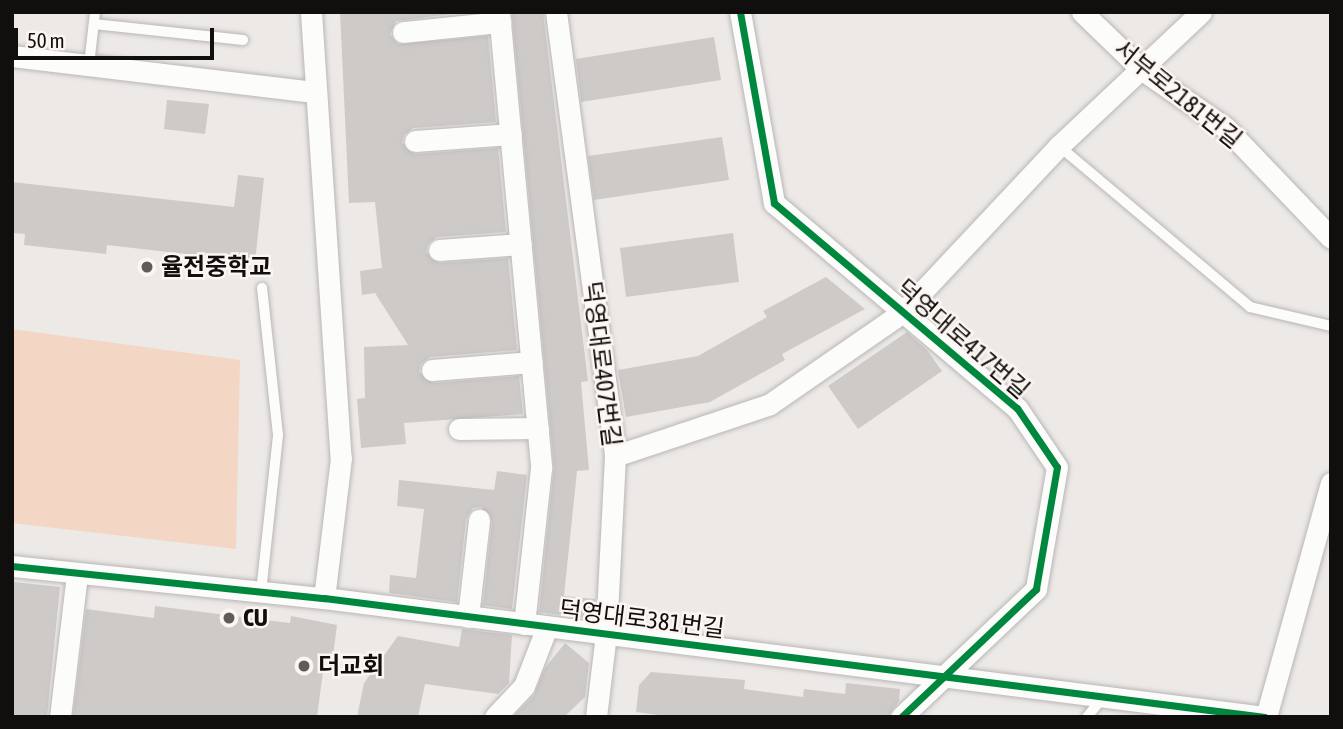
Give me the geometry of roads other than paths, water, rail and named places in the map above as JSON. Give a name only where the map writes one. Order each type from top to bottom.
[{"type":"street","points":[[311,12],[341,458],[324,598]]},
{"type":"street","name":"덕영대로407번길","points":[[556,12],[615,456],[606,634],[593,711]]},
{"type":"street","name":"덕영대로417번길","points":[[740,12],[774,203],[1017,408],[1058,467],[1036,589],[948,677],[901,717]]},
{"type":"street","name":"서부로2181번길","points":[[1082,12],[1141,69],[1226,128],[1331,238]]},
{"type":"street","points":[[615,456],[770,404],[903,312],[1059,146],[1201,12]]},
{"type":"street","points":[[403,32],[500,17],[541,468],[524,624]]},
{"type":"street","points":[[12,56],[316,92]]},
{"type":"street","points":[[415,141],[511,134]]},
{"type":"street","points":[[439,250],[521,244]]},
{"type":"street","points":[[432,370],[531,362]]},
{"type":"street","points":[[459,429],[538,428]]},
{"type":"street","points":[[1266,717],[1327,514],[1331,483]]},
{"type":"street","points":[[468,617],[479,520]]},
{"type":"street","name":"덕영대로381번길","points":[[12,566],[324,598],[1266,717]]},
{"type":"street","points":[[60,717],[77,574]]},
{"type":"street","points":[[495,717],[524,686],[547,627]]},
{"type":"lane","points":[[89,65],[94,18],[243,40]]},
{"type":"lane","points":[[1059,146],[1250,307],[1331,326]]},
{"type":"lane","points":[[261,592],[278,435],[262,288]]},
{"type":"lane","points":[[1087,717],[1103,696]]},
{"type":"place","name":"율전중학교","points":[[147,267]]},
{"type":"place","name":"CU","points":[[229,618]]},
{"type":"place","name":"더교회","points":[[304,666]]}]
